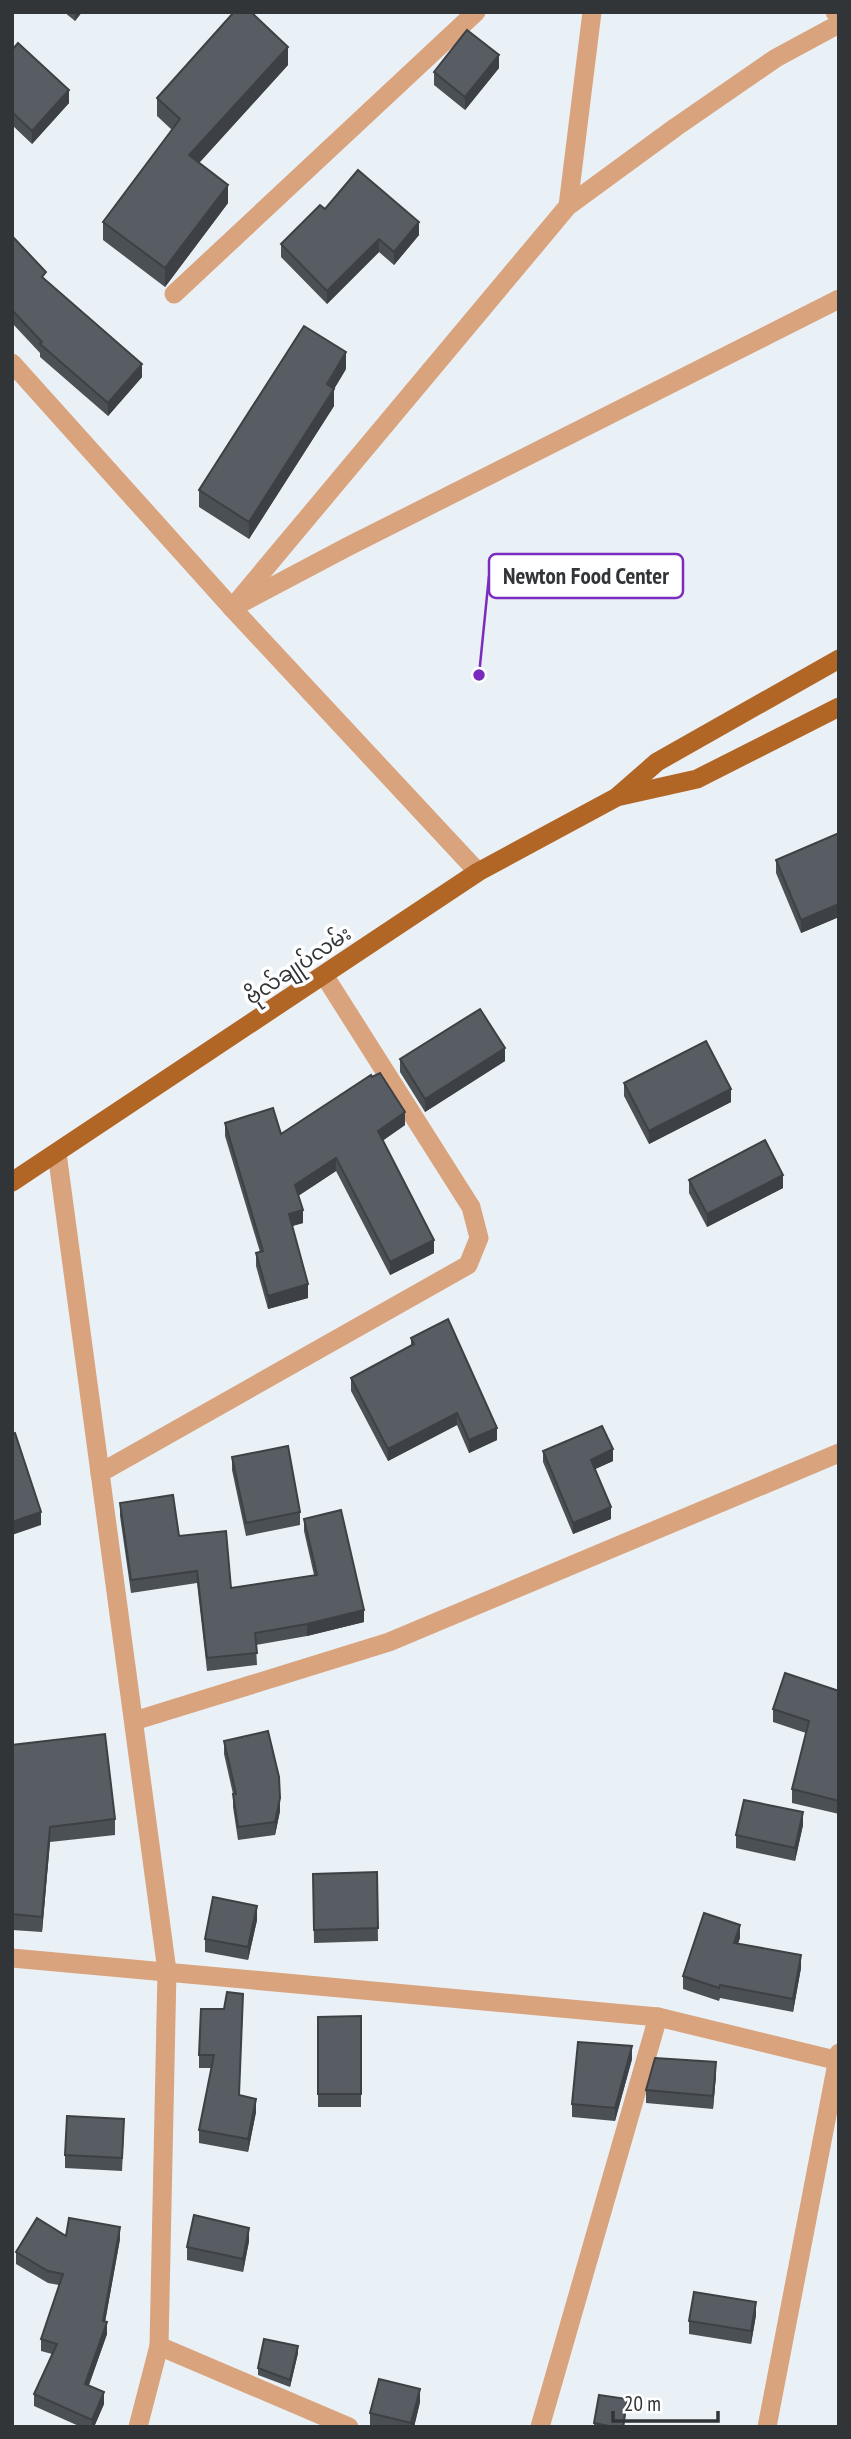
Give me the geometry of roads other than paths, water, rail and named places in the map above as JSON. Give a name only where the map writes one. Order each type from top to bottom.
[{"type":"main road","name":"ဗိုလ်ချုပ်လမ်း","points":[[12,1182],[478,872],[617,797],[657,762],[839,659]]},
{"type":"main road","name":"ဗိုလ်ချုပ်လမ်း","points":[[617,797],[697,779],[839,707]]},
{"type":"street","points":[[174,294],[476,12]]},
{"type":"street","points":[[568,206],[592,12]]},
{"type":"street","points":[[232,608],[568,206],[776,58],[839,24]]},
{"type":"street","points":[[232,608],[361,539],[839,299]]},
{"type":"street","points":[[12,363],[232,608],[478,872]]},
{"type":"street","points":[[100,1473],[468,1265],[479,1238],[471,1207],[324,975]]},
{"type":"street","points":[[57,1153],[167,1971],[159,2346],[138,2427]]},
{"type":"street","points":[[134,1721],[389,1642],[839,1452]]},
{"type":"street","points":[[12,1958],[658,2017],[838,2058],[768,2427]]},
{"type":"street","points":[[540,2427],[658,2017]]},
{"type":"street","points":[[159,2346],[349,2427]]},
{"type":"place","name":"Newton Food Center","points":[[479,675]]}]
